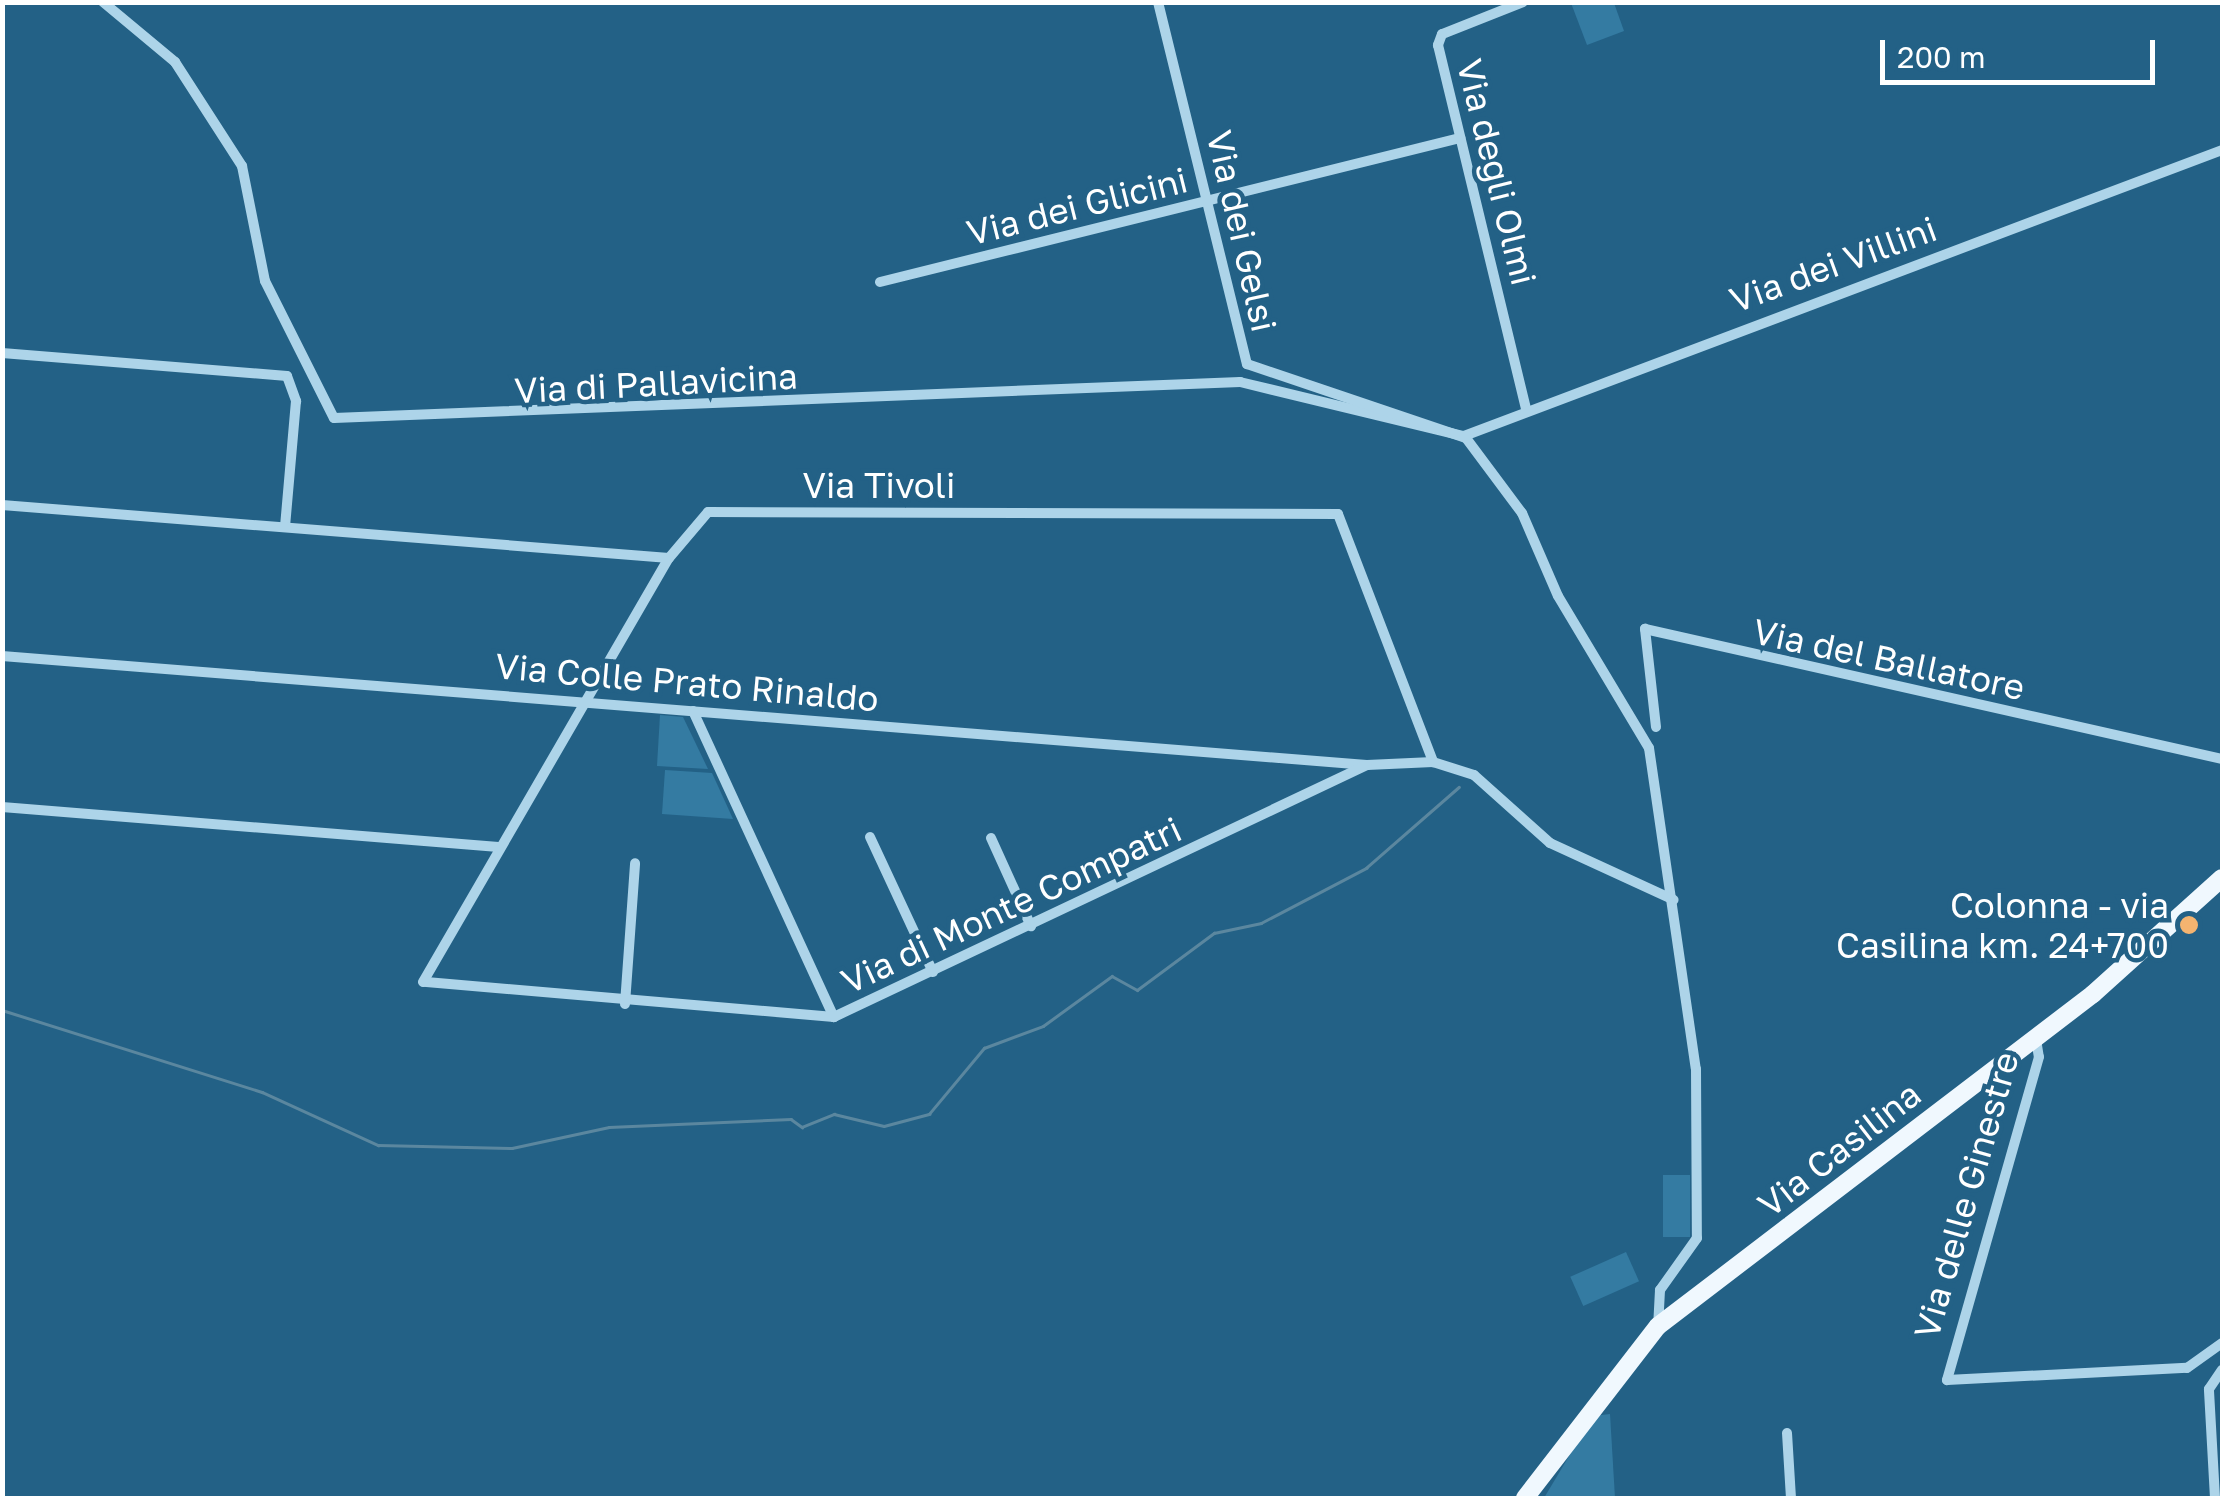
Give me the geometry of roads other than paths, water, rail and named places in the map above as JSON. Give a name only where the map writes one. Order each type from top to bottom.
[{"type":"main road","name":"Via Casilina","points":[[1525,1498],[1658,1326],[2036,1039],[2222,878]]},
{"type":"street","name":"Via di Pallavicina","points":[[103,2],[176,62],[242,166],[265,281],[334,418],[1240,382],[1464,436]]},
{"type":"street","name":"Via dei Gelsi","points":[[1158,2],[1250,369],[1464,436]]},
{"type":"street","name":"Via degli Olmi","points":[[1523,2],[1490,8],[1438,41],[1526,408]]},
{"type":"street","name":"Via dei Glicini","points":[[880,282],[1460,138]]},
{"type":"street","name":"Via dei Villini","points":[[1464,436],[1526,408],[2222,150]]},
{"type":"street","points":[[2,354],[286,376],[296,401],[285,527]]},
{"type":"street","points":[[1464,436],[1522,513],[1558,596],[1648,746],[1696,1057],[1697,1234],[1660,1290],[1658,1326]]},
{"type":"street","points":[[2,505],[668,558]]},
{"type":"street","name":"Via Tivoli","points":[[424,984],[498,847],[668,558],[695,520],[714,511],[1338,514],[1434,762]]},
{"type":"street","name":"Via del Ballatore","points":[[1656,727],[1645,629],[2222,759]]},
{"type":"street","name":"Via Colle Prato Rinaldo","points":[[2,656],[1366,765],[1434,762]]},
{"type":"street","points":[[693,711],[834,1018]]},
{"type":"street","points":[[1434,762],[1474,775],[1550,843],[1674,900]]},
{"type":"street","name":"Via di Monte Compatri","points":[[424,984],[624,1004],[834,1018],[1366,765]]},
{"type":"street","points":[[2,807],[498,847]]},
{"type":"street","points":[[870,838],[933,972]]},
{"type":"street","points":[[991,838],[1031,926]]},
{"type":"street","points":[[624,1004],[635,862]]},
{"type":"street","name":"Via delle Ginestre","points":[[2036,1039],[2039,1057],[1947,1380],[2187,1368],[2222,1343]]},
{"type":"street","points":[[2216,1498],[2209,1393],[2222,1370]]},
{"type":"street","points":[[1787,1434],[1791,1498]]},
{"type":"waterway","points":[[2,1010],[262,1092],[378,1145],[512,1148],[609,1127],[791,1119],[802,1127],[834,1114],[884,1126],[929,1114],[984,1048],[1043,1026],[1112,976],[1137,990],[1214,933],[1261,923],[1366,868],[1459,787]]},
{"type":"place","name":"Colonna - via Casilina km. 24+700","points":[[2189,925]]}]
